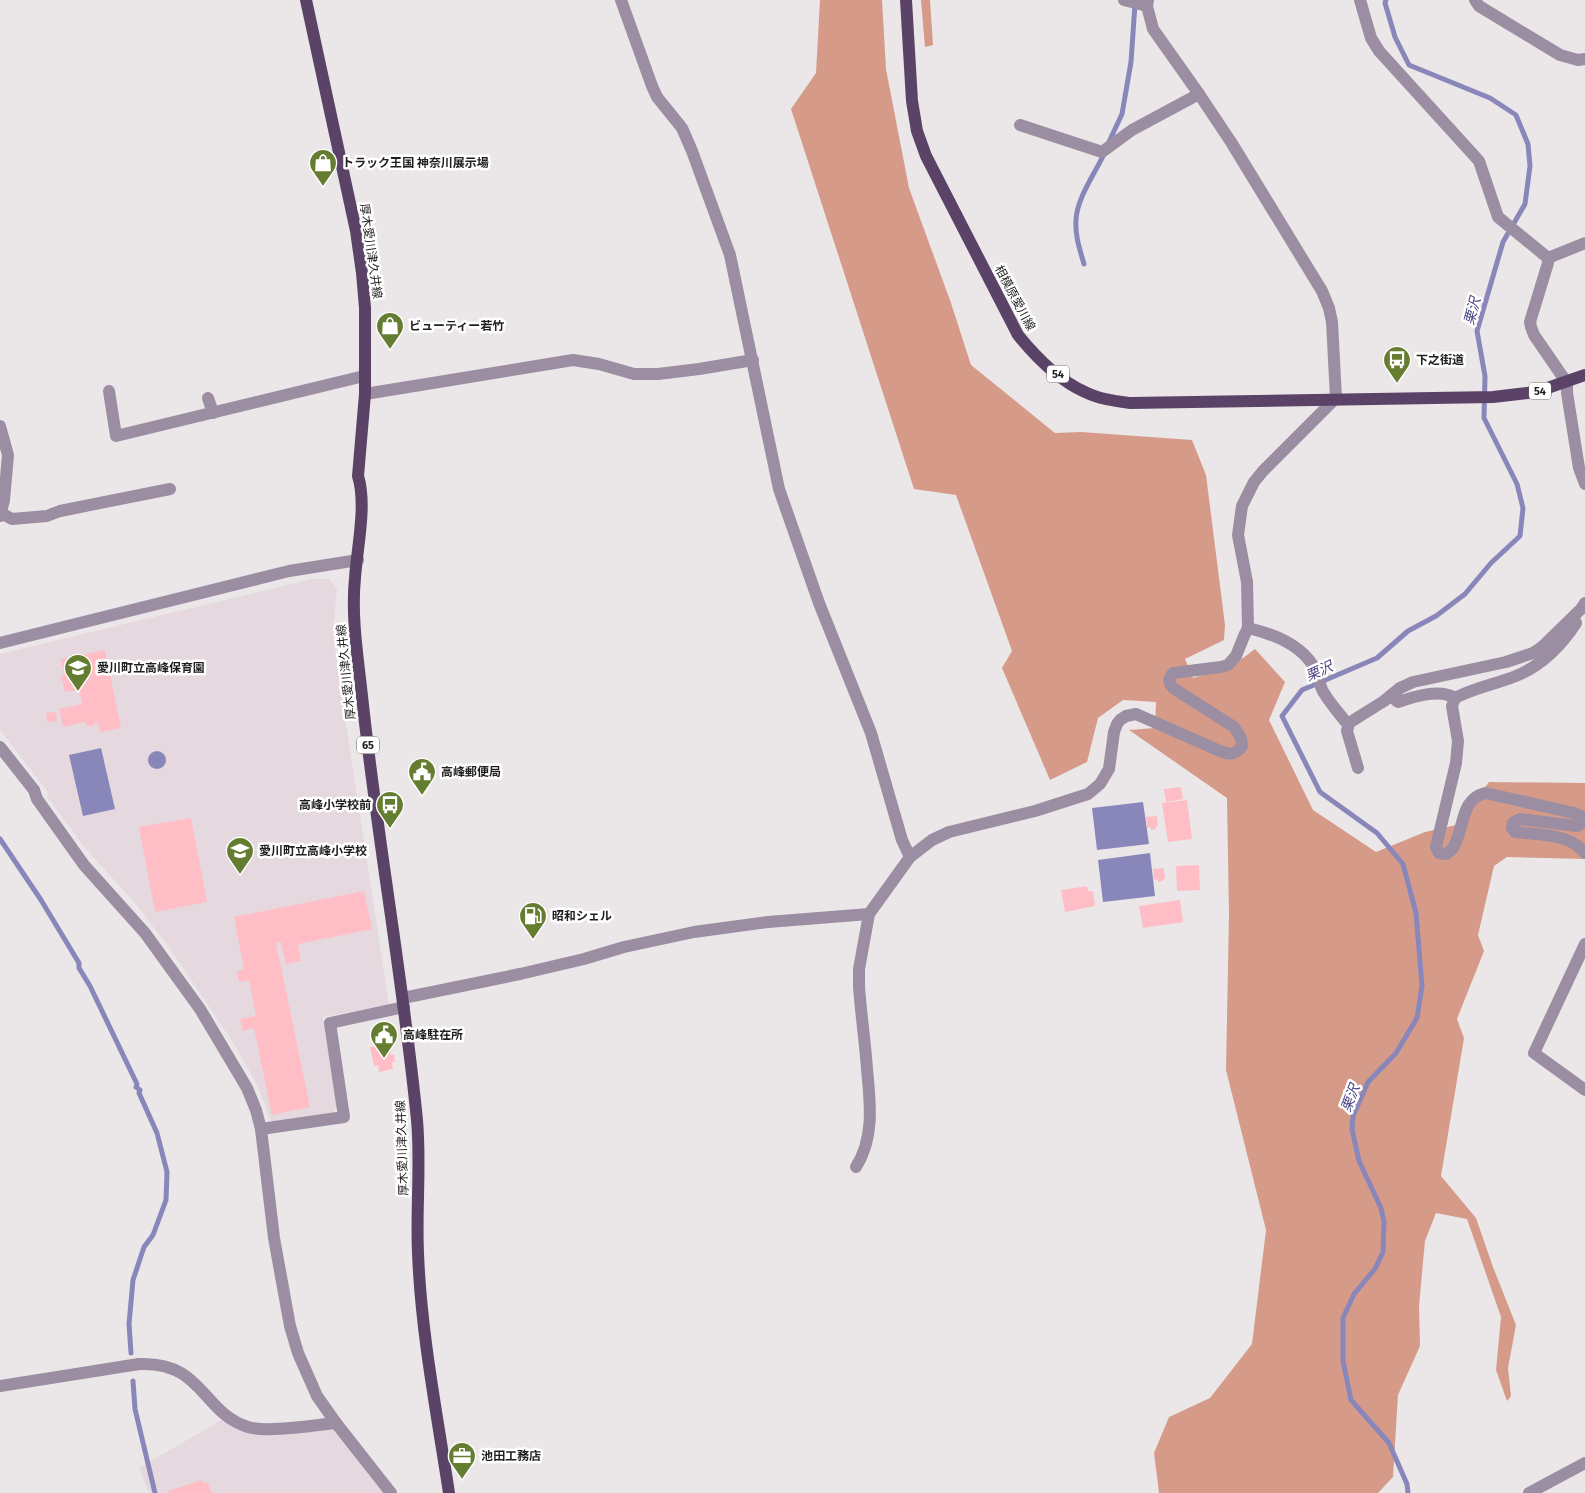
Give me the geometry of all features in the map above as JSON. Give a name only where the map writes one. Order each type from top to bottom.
[{"type":"main road","name":"厚木愛川津久井線","points":[[306,0],[356,230],[362,274],[365,308],[365,394],[358,476],[362,488],[358,560],[355,578],[354,622],[417,1123],[418,1254],[423,1317],[449,1493]]},
{"type":"main road","name":"相模原愛川線","points":[[906,0],[912,101],[917,131],[926,156],[1018,335],[1051,370],[1085,392],[1108,400],[1130,403],[1336,398],[1466,398],[1536,392],[1567,383]]},
{"type":"main road","name":"54","points":[[1567,383],[1585,376]]},
{"type":"street","points":[[621,0],[657,97],[682,128],[692,151],[730,255],[779,488],[819,603],[871,733],[902,840],[910,857]]},
{"type":"street","points":[[856,1167],[861,1159],[868,1135],[871,1114],[859,987],[859,969],[869,914],[910,857],[932,840],[949,832],[1035,812],[1088,794],[1106,776],[1109,769],[1114,732],[1120,720],[1126,716],[1136,714],[1229,755],[1236,753],[1242,746],[1234,727],[1173,688],[1169,684],[1169,678],[1173,673],[1228,665],[1236,656],[1248,628],[1247,582],[1238,535],[1242,506],[1247,493],[1263,471],[1336,398],[1332,322],[1322,291],[1236,150],[1153,29],[1148,3],[1124,0]]},
{"type":"street","points":[[1360,0],[1371,38],[1378,50],[1479,161],[1498,217],[1548,258]]},
{"type":"street","points":[[1476,0],[1479,6],[1560,55],[1578,60],[1585,59]]},
{"type":"street","points":[[1020,125],[1102,152],[1132,130],[1199,94]]},
{"type":"street","points":[[1548,258],[1585,243]]},
{"type":"street","points":[[1548,258],[1530,322],[1531,327],[1567,383],[1567,393],[1580,468],[1585,484]]},
{"type":"street","points":[[365,394],[573,360],[599,364],[634,374],[658,374],[753,360]]},
{"type":"street","points":[[109,391],[116,436],[364,376]]},
{"type":"street","points":[[208,398],[213,413]]},
{"type":"street","points":[[0,426],[8,455],[4,500],[0,514],[12,520],[47,516],[60,510],[170,489]]},
{"type":"street","points":[[0,643],[289,572],[358,560]]},
{"type":"street","points":[[1358,768],[1347,730],[1350,724],[1400,688],[1413,682],[1506,662],[1533,654],[1542,648],[1581,610]]},
{"type":"street","points":[[1581,610],[1576,623],[1568,635],[1552,653],[1529,670],[1455,698],[1452,706],[1458,741],[1456,763],[1436,847],[1440,853],[1446,854],[1454,846],[1469,802],[1476,796],[1485,793],[1574,813],[1580,816],[1582,823],[1577,826],[1520,819],[1512,823],[1512,828],[1515,832],[1557,837],[1572,841],[1585,853]]},
{"type":"street","points":[[1248,628],[1262,631],[1301,650],[1316,670],[1322,692],[1345,721],[1350,724]]},
{"type":"street","points":[[1391,696],[1398,702],[1422,695],[1449,694],[1455,698]]},
{"type":"street","points":[[0,747],[34,790],[37,799],[84,865],[145,933],[200,1009],[246,1088],[256,1110],[261,1129],[274,1238],[290,1326],[307,1376],[317,1396],[336,1423],[391,1493]]},
{"type":"street","points":[[261,1129],[344,1117],[330,1023],[403,1002],[584,959],[624,946],[694,932],[768,922],[869,914]]},
{"type":"street","points":[[1585,944],[1534,1053],[1585,1090]]},
{"type":"street","points":[[0,1386],[139,1364],[157,1364],[186,1375],[226,1416],[248,1427],[262,1429],[336,1423]]},
{"type":"street","points":[[1529,1493],[1585,1463]]},
{"type":"shaded area","points":[[820,0],[882,0],[886,69],[909,188],[951,303],[971,365],[1055,433],[1081,432],[1192,440],[1206,475],[1225,625],[1224,640],[1185,659],[1193,678],[1235,664],[1255,649],[1285,682],[1269,720],[1313,810],[1376,852],[1425,832],[1456,825],[1489,782],[1585,783],[1585,859],[1507,857],[1494,866],[1478,935],[1484,951],[1457,1019],[1464,1038],[1441,1176],[1476,1218],[1516,1325],[1508,1368],[1511,1396],[1507,1401],[1496,1370],[1501,1317],[1467,1219],[1436,1213],[1425,1241],[1419,1306],[1420,1346],[1398,1395],[1393,1477],[1378,1493],[1159,1493],[1154,1453],[1169,1417],[1210,1398],[1252,1344],[1266,1230],[1226,1070],[1229,915],[1227,798],[1129,730],[1155,728],[1156,702],[1123,700],[1098,718],[1087,762],[1050,780],[1002,668],[1012,651],[956,495],[914,489],[791,109],[816,73]]},
{"type":"shaded area","points":[[921,0],[930,0],[933,45],[925,47]]},
{"type":"shaded area","name":"愛川町立高峰小学校","points":[[312,579],[329,579],[337,589],[333,630],[338,671],[389,1005],[323,1017],[337,1106],[333,1113],[273,1123],[268,1116],[258,1087],[236,1047],[171,950],[134,902],[86,849],[47,797],[48,792],[0,730],[0,654]]},
{"type":"shaded area","points":[[223,1419],[243,1429],[333,1428],[369,1470],[367,1473],[383,1493],[149,1493],[139,1468]]},
{"type":"water","points":[[101,748],[115,809],[83,816],[69,755]]},
{"type":"water","points":[[157,751],[163,754],[166,760],[163,766],[157,769],[151,766],[148,760],[151,754]]},
{"type":"water","points":[[1143,802],[1149,844],[1097,850],[1092,808]]},
{"type":"water","points":[[1150,853],[1155,896],[1103,902],[1098,860]]},
{"type":"building","points":[[105,650],[121,728],[100,732],[98,722],[87,727],[86,722],[63,727],[59,709],[82,704],[79,690],[65,692],[61,676],[64,675],[61,659]]},
{"type":"building","points":[[56,712],[57,721],[47,722],[46,713]]},
{"type":"building","points":[[1181,787],[1183,799],[1166,802],[1164,789]]},
{"type":"building","points":[[1187,800],[1192,839],[1168,842],[1162,803]]},
{"type":"building","points":[[1157,816],[1158,826],[1156,829],[1151,830],[1151,827],[1147,828],[1146,817]]},
{"type":"building","points":[[191,818],[207,902],[155,912],[139,827]]},
{"type":"building","points":[[1199,865],[1200,890],[1177,891],[1176,866]]},
{"type":"building","points":[[1164,868],[1165,879],[1158,882],[1158,879],[1154,880],[1153,869]]},
{"type":"building","points":[[1087,886],[1088,891],[1093,891],[1095,906],[1065,912],[1061,890]]},
{"type":"building","points":[[364,891],[372,929],[298,944],[301,961],[286,964],[281,942],[276,943],[310,1107],[272,1115],[254,1028],[243,1031],[240,1019],[256,1016],[249,980],[239,982],[237,971],[244,969],[234,917]]},
{"type":"building","points":[[1180,900],[1183,922],[1143,928],[1139,906]]},
{"type":"building","name":"高峰駐在所","points":[[389,1044],[391,1055],[394,1055],[393,1069],[379,1072],[378,1065],[374,1066],[370,1047]]},
{"type":"building","points":[[202,1480],[203,1483],[207,1482],[212,1493],[169,1493],[168,1491]]},
{"type":"waterway","name":"栗沢","points":[[1386,0],[1385,3],[1395,37],[1409,65],[1490,98],[1516,115],[1528,144],[1530,166],[1525,204],[1503,242],[1477,331],[1485,376],[1484,418],[1517,484],[1523,508],[1520,536],[1491,563],[1465,594],[1436,616],[1408,631],[1377,658],[1302,690],[1282,716],[1320,792],[1377,833],[1403,864],[1416,913],[1422,986],[1417,1018],[1396,1053],[1368,1082],[1353,1116],[1352,1129],[1359,1161],[1381,1208],[1384,1222],[1383,1252],[1375,1269],[1354,1294],[1343,1318],[1343,1361],[1351,1400],[1389,1443],[1407,1484],[1408,1493]]},
{"type":"waterway","points":[[1108,144],[1122,114],[1131,62],[1135,4]]},
{"type":"waterway","points":[[1084,264],[1076,232],[1077,213],[1083,195],[1105,152]]},
{"type":"waterway","points":[[0,839],[41,900],[79,963],[79,968],[90,986],[137,1084],[136,1087],[140,1090],[139,1093],[157,1133],[167,1172],[166,1200],[153,1235],[144,1247],[133,1280],[129,1324],[131,1353]]},
{"type":"waterway","points":[[133,1381],[135,1409],[155,1493]]},
{"type":"place","name":"トラック王国 神奈川展示場","points":[[323,187]]},
{"type":"place","name":"ビューティー若竹","points":[[390,350]]},
{"type":"place","name":"下之街道","points":[[1397,384]]},
{"type":"place","name":"愛川町立高峰保育園","points":[[78,692]]},
{"type":"place","name":"高峰郵便局","points":[[422,796]]},
{"type":"place","name":"高峰小学校前","points":[[390,829]]},
{"type":"place","name":"愛川町立高峰小学校","points":[[240,875]]},
{"type":"place","name":"昭和シェル","points":[[533,940]]},
{"type":"place","name":"高峰駐在所","points":[[384,1059]]},
{"type":"place","name":"池田工務店","points":[[462,1480]]}]
